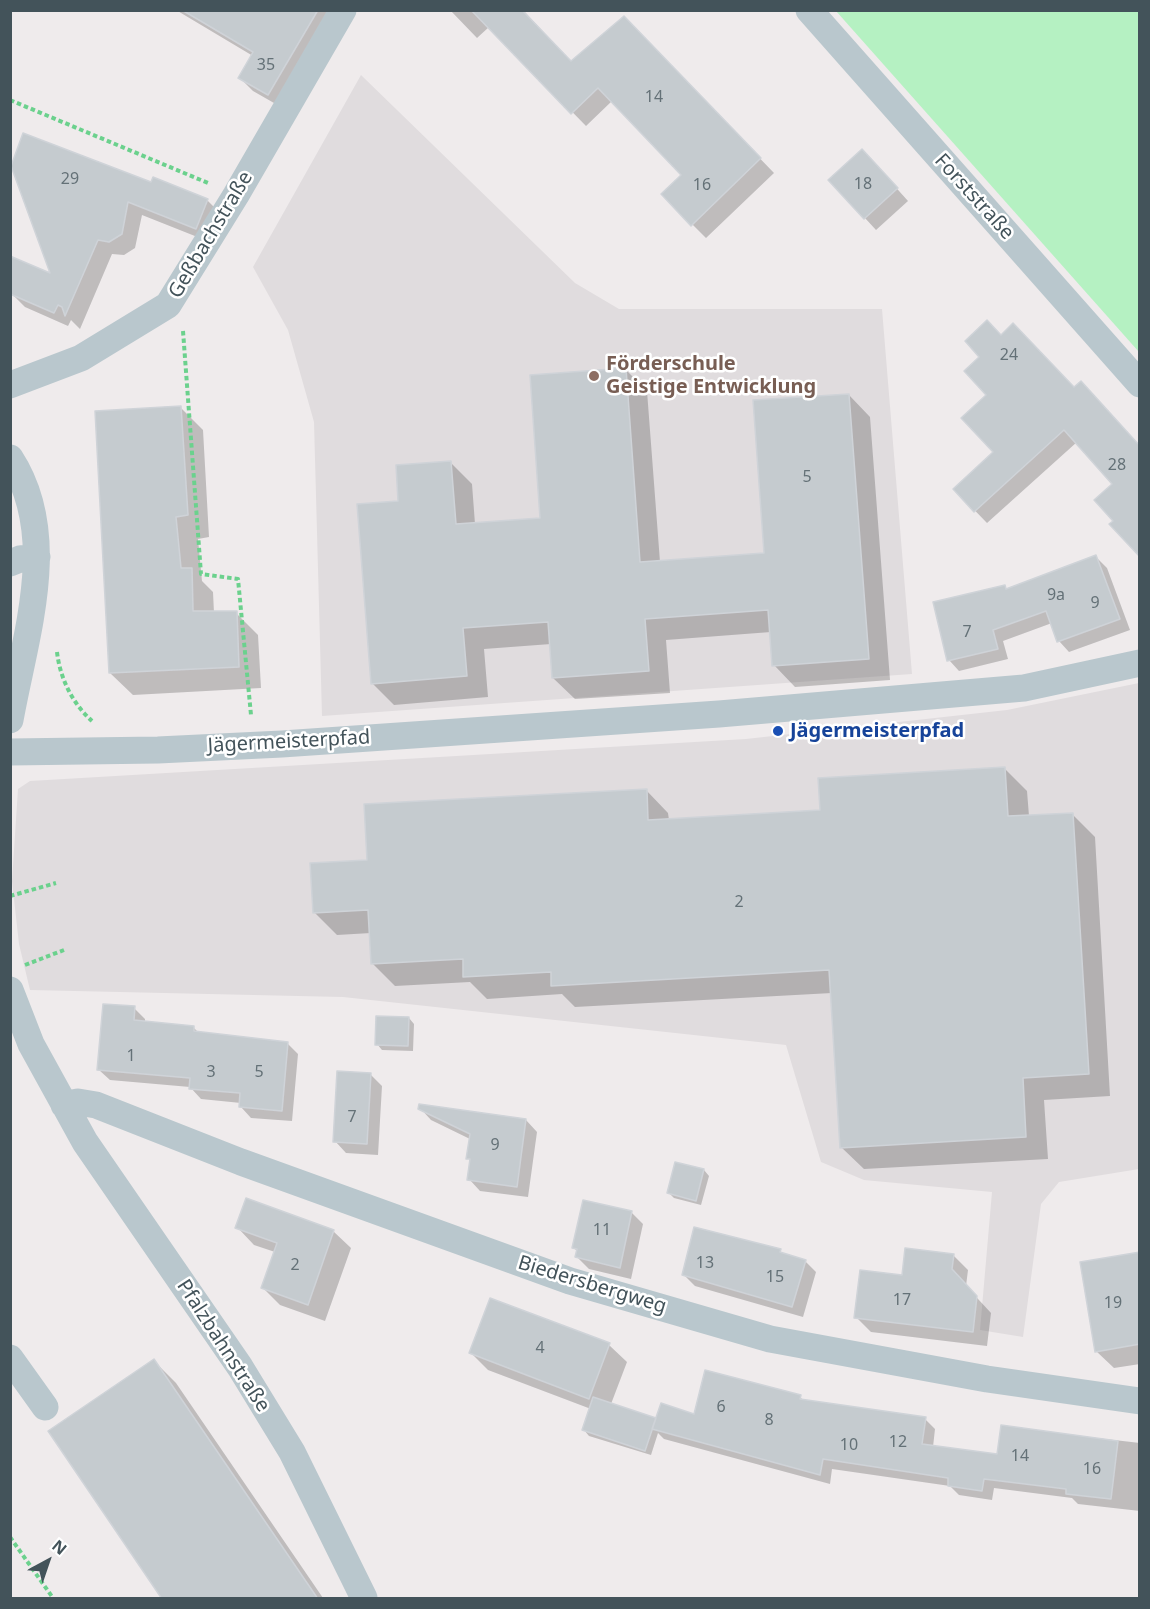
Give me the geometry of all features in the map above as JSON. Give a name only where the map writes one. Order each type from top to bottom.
[{"type":"street","name":"Geßbachstraße","points":[[10,385],[81,358],[168,305],[236,195],[343,10]]},
{"type":"street","name":"Forststraße","points":[[808,10],[1140,384]]},
{"type":"street","points":[[10,458],[32,506],[37,556],[30,625],[10,720]]},
{"type":"street","points":[[10,564],[20,559],[37,556]]},
{"type":"street","name":"Jägermeisterpfad","points":[[10,752],[282,744],[719,714],[1024,688],[1140,663]]},
{"type":"street","points":[[16,978],[31,1044],[64,1105]]},
{"type":"street","name":"Biedersbergweg","points":[[64,1105],[78,1102],[96,1105],[241,1162],[570,1281],[770,1339],[987,1379],[1140,1401]]},
{"type":"street","name":"Pfalzbahnstraße","points":[[64,1105],[85,1142],[240,1368],[292,1452],[364,1599]]},
{"type":"street","points":[[10,1358],[45,1407]]},
{"type":"path","points":[[10,99],[236,195]]},
{"type":"path","points":[[183,327],[201,574],[238,579],[253,744]]},
{"type":"path","points":[[56,642],[58,662],[68,690],[83,713],[131,750]]},
{"type":"path","points":[[10,896],[56,883]]},
{"type":"path","points":[[16,978],[64,950]]},
{"type":"path","points":[[10,1537],[53,1599]]},
{"type":"shaded area","name":"Förderschule Geistige Entwicklung","points":[[361,75],[575,283],[619,309],[882,309],[912,674],[322,716],[314,422],[288,330],[253,267]]},
{"type":"shaded area","points":[[1139,683],[1139,1169],[1059,1182],[1041,1204],[1023,1337],[980,1330],[992,1192],[864,1180],[821,1162],[786,1045],[343,997],[30,990],[19,944],[12,881],[18,789],[30,781],[746,739],[1007,710]]},
{"type":"green space","points":[[836,11],[1139,11],[1139,352]]},
{"type":"building","points":[[182,10],[318,10],[268,95],[238,78],[253,52]]},
{"type":"building","points":[[471,10],[522,10],[571,61],[624,16],[761,158],[691,226],[661,194],[681,175],[598,88],[571,114]]},
{"type":"building","points":[[23,133],[151,182],[153,177],[208,199],[196,229],[128,202],[122,234],[109,242],[98,240],[65,316],[62,307],[58,305],[54,313],[10,294],[10,256],[50,273],[11,166]]},
{"type":"building","points":[[862,149],[898,188],[864,219],[828,180]]},
{"type":"building","points":[[987,320],[1001,335],[1013,323],[1074,387],[1081,381],[1140,446],[1140,557],[1109,524],[1113,521],[1094,500],[1112,484],[1064,430],[974,512],[953,489],[993,452],[961,418],[986,395],[964,371],[979,357],[965,341]]},
{"type":"building","points":[[626,368],[640,562],[764,553],[753,400],[849,394],[869,659],[772,666],[768,610],[645,619],[649,671],[552,678],[548,622],[463,628],[467,676],[371,684],[357,504],[398,501],[396,465],[451,461],[456,524],[540,518],[530,375]]},
{"type":"building","points":[[181,406],[188,515],[176,517],[181,568],[192,568],[193,611],[237,611],[239,667],[109,673],[95,411]]},
{"type":"building","points":[[1096,555],[1120,619],[1057,642],[1046,611],[993,630],[998,649],[947,661],[933,602],[1005,585],[1006,589]]},
{"type":"building","points":[[1005,767],[1008,816],[1073,813],[1089,1074],[1023,1078],[1026,1137],[840,1148],[829,970],[551,986],[551,972],[463,977],[463,959],[371,964],[368,910],[313,913],[310,863],[367,860],[364,804],[647,789],[648,820],[820,810],[818,778]]},
{"type":"building","points":[[103,1004],[135,1006],[134,1020],[194,1026],[194,1031],[288,1042],[282,1111],[239,1107],[240,1093],[189,1089],[190,1078],[97,1070]]},
{"type":"building","points":[[376,1016],[409,1017],[408,1046],[375,1045]]},
{"type":"building","points":[[337,1071],[371,1073],[367,1144],[333,1142]]},
{"type":"building","points":[[419,1104],[526,1119],[517,1187],[467,1180],[470,1159],[466,1159],[470,1134],[418,1109]]},
{"type":"building","points":[[675,1162],[704,1169],[696,1201],[667,1193]]},
{"type":"building","points":[[246,1198],[334,1230],[308,1305],[261,1288],[277,1243],[235,1228]]},
{"type":"building","points":[[583,1200],[632,1211],[620,1268],[575,1257],[577,1249],[572,1248]]},
{"type":"building","points":[[694,1227],[781,1249],[780,1252],[806,1260],[792,1307],[682,1275]]},
{"type":"building","points":[[905,1248],[954,1254],[952,1269],[977,1296],[973,1332],[854,1318],[860,1270],[902,1275]]},
{"type":"building","points":[[1140,1252],[1140,1344],[1095,1352],[1080,1262]]},
{"type":"building","points":[[490,1298],[610,1343],[589,1399],[469,1353]]},
{"type":"building","points":[[154,1359],[318,1599],[162,1599],[48,1431]]},
{"type":"building","points":[[705,1370],[801,1395],[800,1399],[926,1417],[922,1444],[997,1454],[1001,1425],[1118,1441],[1111,1499],[1066,1494],[1066,1489],[984,1479],[982,1491],[948,1486],[948,1478],[823,1459],[820,1475],[652,1429],[661,1403],[694,1414]]},
{"type":"building","points":[[593,1397],[656,1418],[645,1451],[582,1430]]},
{"type":"place","name":"Förderschule Geistige Entwicklung","points":[[594,376]]},
{"type":"place","name":"Jägermeisterpfad","points":[[778,731]]}]
